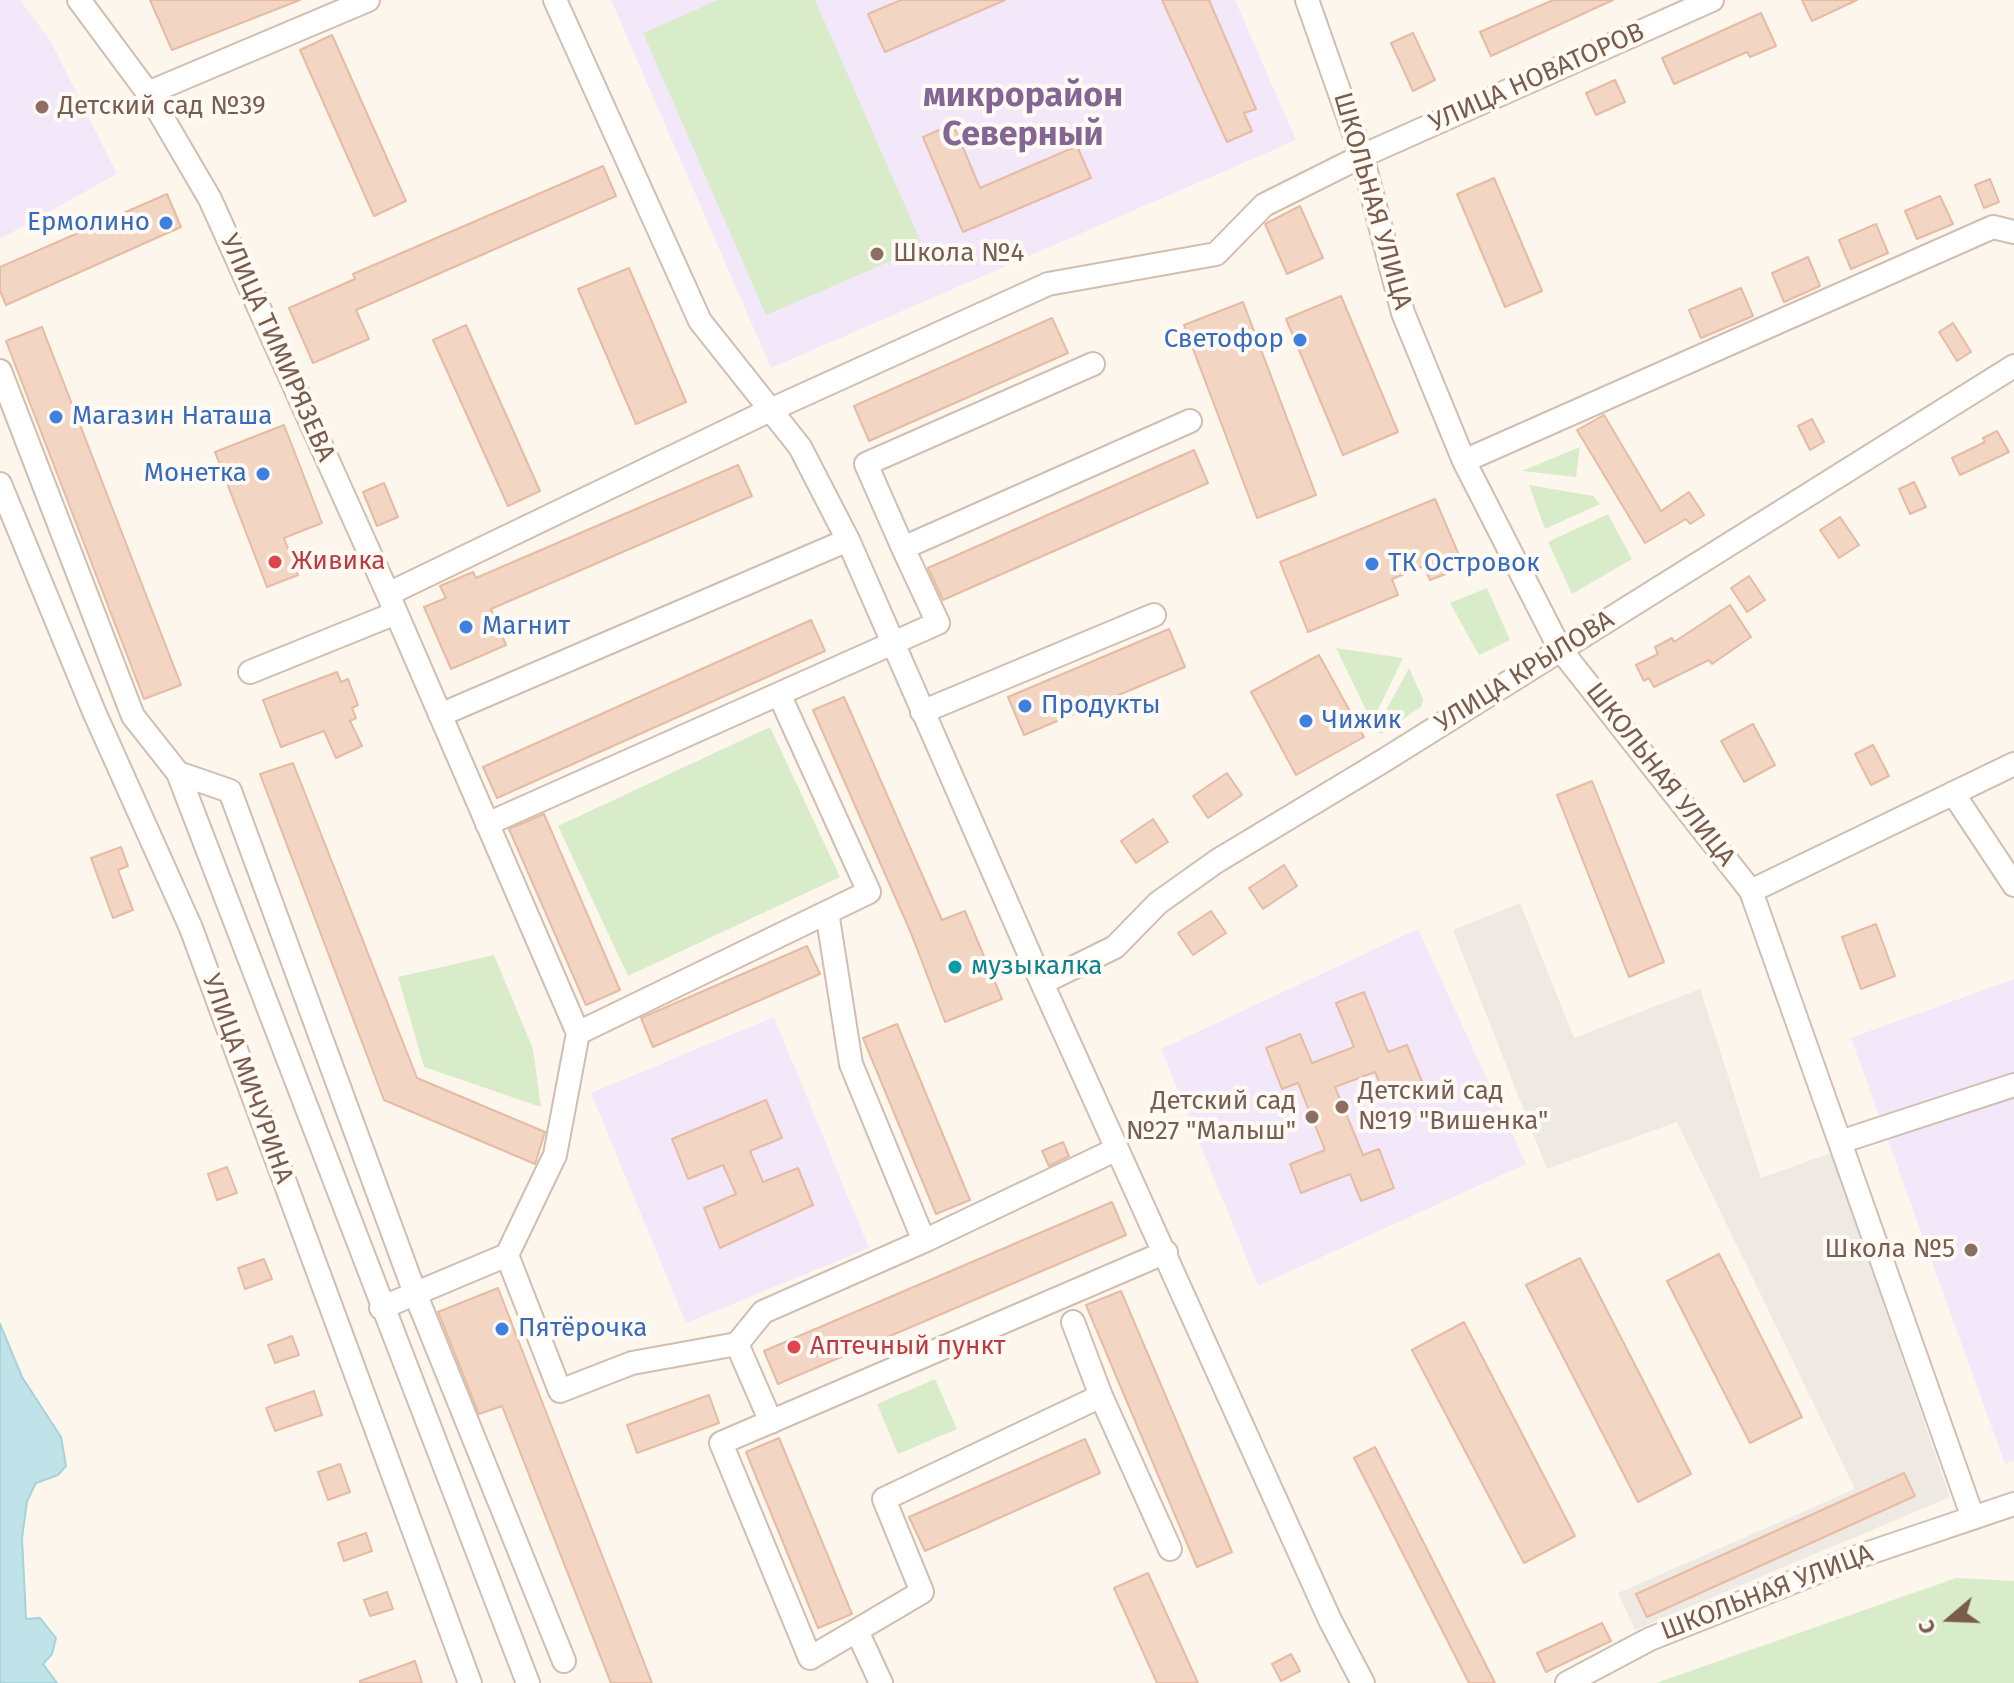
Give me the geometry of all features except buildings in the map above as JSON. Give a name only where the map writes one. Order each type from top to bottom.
[{"type":"street","name":"УЛИЦА ТИМИРЯЗЕВА","points":[[79,0],[148,93],[210,199],[392,604],[578,1033]]},
{"type":"street","points":[[148,93],[368,0]]},
{"type":"street","points":[[555,0],[700,321],[768,411],[800,447],[848,540],[1042,983],[1330,1620],[1363,1683]]},
{"type":"street","name":"ШКОЛЬНАЯ УЛИЦА","points":[[1307,0],[1362,156],[1403,313],[1464,461],[1560,649],[1751,891],[1973,1518]]},
{"type":"street","name":"УЛИЦА НОВАТОРОВ","points":[[250,672],[392,604],[768,411],[1048,284],[1216,254],[1264,205],[1362,156],[1712,0]]},
{"type":"street","points":[[1464,461],[1993,227],[2014,232]]},
{"type":"street","points":[[487,824],[938,623],[866,464],[1093,364]]},
{"type":"street","name":"УЛИЦА КРЫЛОВА","points":[[1042,983],[1115,947],[1158,903],[1217,861],[2014,366]]},
{"type":"street","points":[[0,371],[133,716],[178,773],[381,1308],[528,1683]]},
{"type":"street","points":[[903,548],[1190,421]]},
{"type":"street","name":"УЛИЦА МИЧУРИНА","points":[[0,484],[95,714],[191,928],[470,1683]]},
{"type":"street","points":[[440,715],[848,540]]},
{"type":"street","points":[[922,712],[1154,615]]},
{"type":"street","points":[[381,1308],[507,1255],[555,1155],[578,1033],[869,892],[779,694]]},
{"type":"street","points":[[1751,891],[2014,764]]},
{"type":"street","points":[[178,773],[230,791],[415,1293],[564,1661]]},
{"type":"street","points":[[1953,793],[2014,885]]},
{"type":"street","points":[[827,912],[851,1064],[924,1241]]},
{"type":"street","points":[[1840,1142],[2014,1085]]},
{"type":"street","points":[[507,1255],[560,1391],[632,1363],[737,1344],[763,1312],[924,1241],[1117,1149]]},
{"type":"street","points":[[1101,1396],[884,1499],[922,1592],[810,1658],[721,1443],[1166,1252]]},
{"type":"street","points":[[1073,1322],[1101,1396],[1170,1549]]},
{"type":"street","points":[[737,1344],[771,1422]]},
{"type":"street","name":"ШКОЛЬНАЯ УЛИЦА","points":[[1567,1683],[1664,1633],[1848,1560],[2014,1504]]},
{"type":"street","points":[[857,1631],[881,1683]]},
{"type":"shaded area","name":"Детский сад №39","points":[[0,0],[20,0],[50,40],[117,174],[0,239]]},
{"type":"shaded area","name":"Школа №4","points":[[611,0],[1235,0],[1296,140],[771,368]]},
{"type":"shaded area","points":[[1520,903],[1574,1038],[1700,989],[1761,1178],[1831,1153],[1950,1497],[1635,1630],[1618,1593],[1855,1489],[1677,1122],[1547,1169],[1453,930]]},
{"type":"shaded area","name":"Детский сад №19 \"Вишенка\"","points":[[1418,929],[1526,1164],[1258,1286],[1161,1049]]},
{"type":"shaded area","name":"Школа №5","points":[[2014,979],[2014,1461],[2005,1464],[1851,1038]]},
{"type":"shaded area","points":[[774,1017],[869,1248],[686,1323],[591,1093]]},
{"type":"green space","points":[[718,0],[815,0],[923,247],[766,315],[643,33]]},
{"type":"green space","points":[[1580,447],[1576,477],[1522,471]]},
{"type":"green space","points":[[1529,485],[1593,496],[1600,504],[1545,529]]},
{"type":"green space","points":[[1608,514],[1632,559],[1572,594],[1548,542]]},
{"type":"green space","points":[[1487,588],[1510,640],[1479,655],[1450,603]]},
{"type":"green space","points":[[1336,648],[1403,658],[1372,722]]},
{"type":"green space","points":[[1409,668],[1423,699],[1422,706],[1381,734],[1376,729]]},
{"type":"green space","points":[[770,727],[840,877],[628,976],[558,826]]},
{"type":"green space","points":[[494,955],[533,1049],[541,1107],[424,1067],[398,977]]},
{"type":"green space","points":[[935,1379],[957,1429],[898,1454],[877,1404]]},
{"type":"green space","points":[[1956,1578],[2014,1581],[2014,1683],[1656,1683]]},
{"type":"water","points":[[0,1324],[22,1377],[61,1437],[66,1466],[58,1475],[36,1483],[27,1501],[22,1538],[26,1619],[40,1618],[56,1638],[52,1654],[43,1664],[57,1683],[0,1683]]},
{"type":"place","name":"Детский сад №39","points":[[42,107]]},
{"type":"place","name":"Ермолино","points":[[166,223]]},
{"type":"place","name":"Школа №4","points":[[877,254]]},
{"type":"place","name":"Светофор","points":[[1300,340]]},
{"type":"place","name":"Магазин Наташа","points":[[56,417]]},
{"type":"place","name":"Монетка","points":[[263,474]]},
{"type":"place","name":"Живика","points":[[275,562]]},
{"type":"place","name":"ТК Островок","points":[[1372,564]]},
{"type":"place","name":"Магнит","points":[[466,627]]},
{"type":"place","name":"Продукты","points":[[1025,706]]},
{"type":"place","name":"Чижик","points":[[1306,721]]},
{"type":"place","name":"музыкалка","points":[[955,967]]},
{"type":"place","name":"Детский сад №19 \"Вишенка\"","points":[[1342,1107]]},
{"type":"place","name":"Детский сад №27 \"Малыш\"","points":[[1312,1117]]},
{"type":"place","name":"Школа №5","points":[[1971,1250]]},
{"type":"place","name":"Пятёрочка","points":[[502,1329]]},
{"type":"place","name":"Аптечный пункт","points":[[794,1347]]},
{"type":"district","name":"микрорайон Северный","points":[[1023,116]]}]
